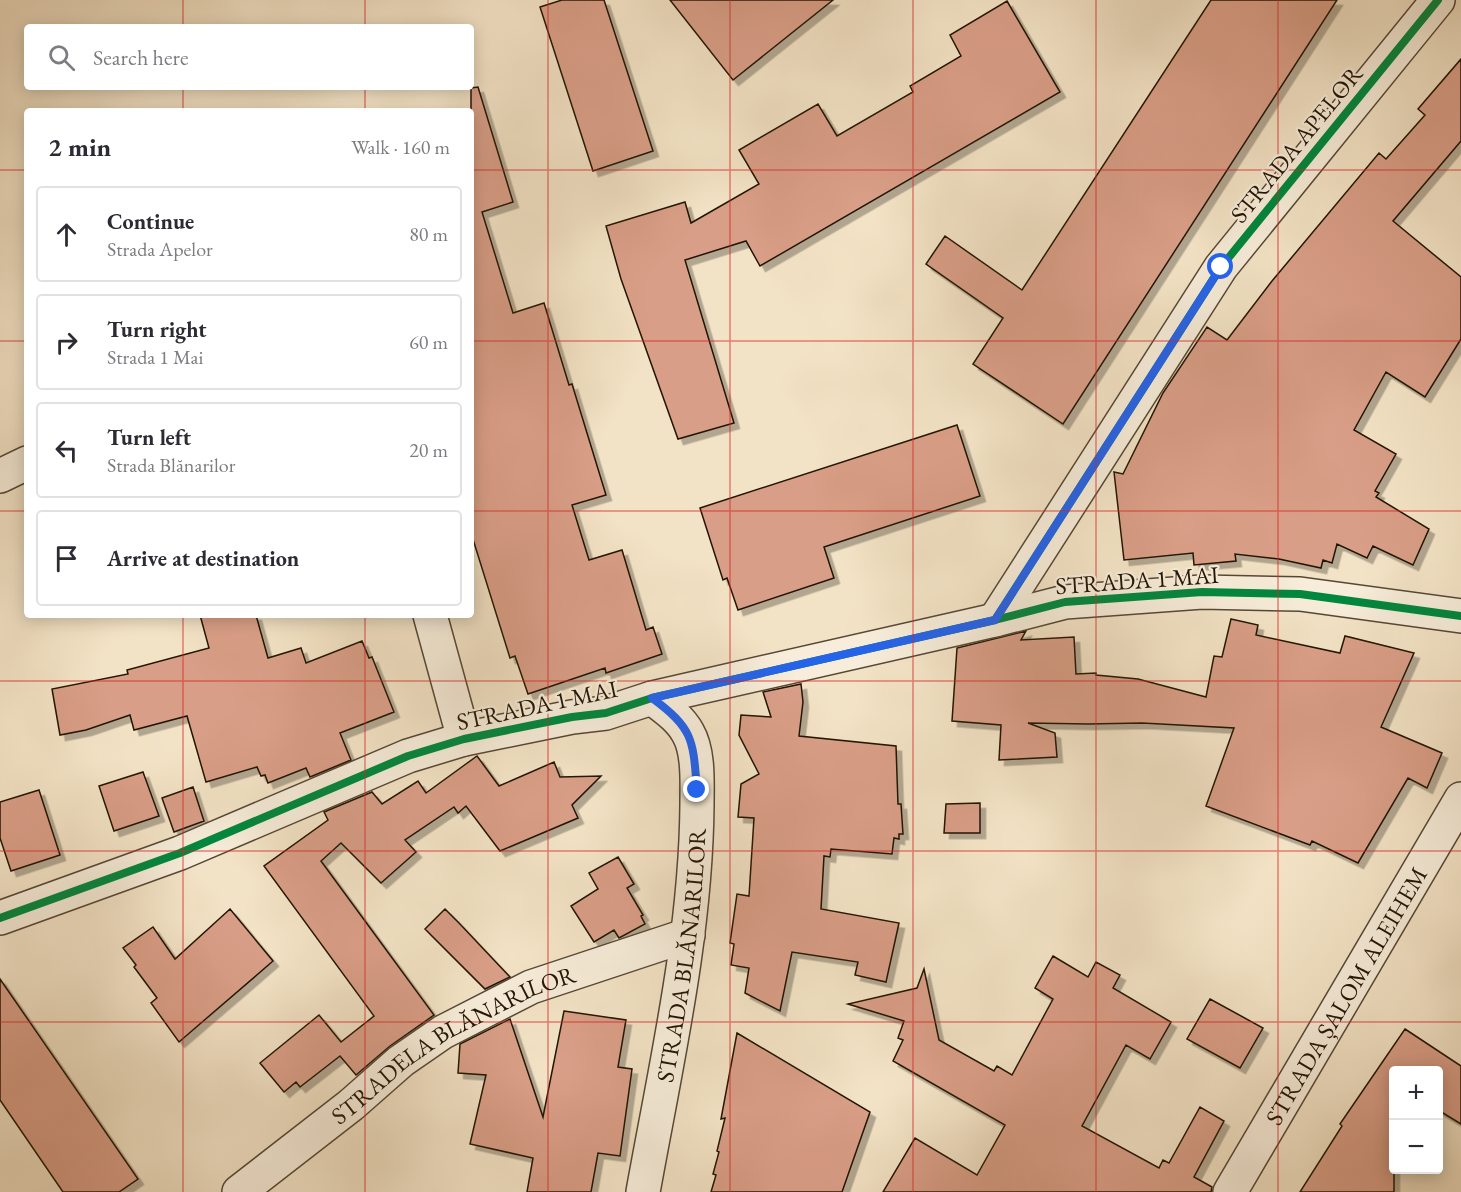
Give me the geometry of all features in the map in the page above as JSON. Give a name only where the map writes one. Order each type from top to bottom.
[{"type":"street","name":"STRADA APELOR","points":[[995,620],[1221,267],[1438,0]]},
{"type":"street","points":[[0,476],[24,464]]},
{"type":"street","name":"STRADA 1 MAI","points":[[0,918],[180,853],[408,756],[464,739],[572,717],[606,713],[652,698],[1065,602],[1202,592],[1300,594],[1461,616]]},
{"type":"street","points":[[431,618],[464,739]]},
{"type":"street","name":"STRADA BLĂNARILOR","points":[[643,1192],[688,935],[697,835],[694,756],[688,733],[674,714],[652,698]]},
{"type":"street","name":"STRADA ȘALOM ALEIHEM","points":[[1230,1192],[1461,799]]},
{"type":"street","name":"STRADELA BLĂNARILOR","points":[[239,1192],[351,1105],[401,1061],[443,1032],[531,987],[688,935]]},
{"type":"building","points":[[562,0],[604,0],[653,151],[593,171],[540,7]]},
{"type":"building","points":[[670,0],[833,0],[733,80]]},
{"type":"building","points":[[1211,0],[1337,0],[1063,424],[973,364],[1003,318],[926,264],[945,236],[1022,290]]},
{"type":"building","points":[[1007,1],[1060,92],[760,266],[746,241],[685,260],[734,423],[678,439],[621,279],[606,226],[685,202],[691,223],[759,184],[739,150],[818,104],[837,136],[913,92],[910,86],[961,56],[950,35]]},
{"type":"building","points":[[1461,59],[1461,141],[1393,221],[1461,277],[1461,339],[1425,397],[1386,372],[1354,430],[1396,454],[1375,491],[1379,493],[1376,497],[1429,529],[1413,565],[1373,546],[1367,558],[1337,544],[1332,563],[1323,560],[1321,568],[1279,559],[1235,554],[1236,561],[1194,565],[1193,553],[1124,560],[1114,472],[1123,474],[1163,393],[1207,327],[1227,340],[1272,281],[1379,153],[1386,159],[1425,115],[1418,109]]},
{"type":"building","points":[[478,87],[513,202],[482,212],[513,313],[544,303],[606,495],[572,505],[589,560],[622,550],[646,630],[653,627],[662,654],[606,673],[605,668],[528,694],[515,656],[510,658],[474,543],[474,108],[471,108],[471,90],[474,90],[474,88]]},
{"type":"building","points":[[957,425],[980,496],[824,547],[834,578],[738,610],[727,578],[723,580],[700,508]]},
{"type":"building","points":[[201,618],[257,618],[268,658],[301,648],[306,663],[362,641],[369,658],[372,657],[394,712],[340,733],[351,760],[310,777],[306,768],[268,783],[265,775],[261,776],[257,767],[206,782],[187,716],[134,730],[130,715],[86,730],[60,735],[52,689],[128,674],[127,670],[209,648]]},
{"type":"building","points":[[1231,619],[1258,625],[1256,635],[1340,653],[1345,636],[1414,653],[1381,727],[1442,753],[1427,788],[1408,778],[1358,863],[1312,841],[1310,845],[1206,806],[1234,728],[1142,723],[1028,723],[1055,733],[1057,757],[999,760],[1001,725],[952,721],[957,648],[1026,631],[1021,640],[1074,637],[1076,674],[1096,673],[1096,675],[1138,679],[1206,697],[1214,656],[1222,657]]},
{"type":"building","points":[[801,684],[803,702],[799,736],[896,746],[898,804],[901,804],[903,834],[899,834],[899,839],[894,838],[892,854],[831,849],[830,857],[824,856],[821,909],[899,923],[886,982],[855,975],[858,962],[792,952],[780,1011],[745,993],[749,968],[731,965],[734,944],[730,943],[737,894],[749,896],[754,818],[738,817],[741,784],[759,774],[739,735],[741,715],[771,717],[763,692]]},
{"type":"building","points":[[477,756],[499,786],[554,762],[560,777],[601,776],[572,805],[578,818],[500,851],[466,806],[458,813],[454,807],[405,840],[416,852],[381,883],[341,843],[321,861],[434,1015],[390,1046],[356,1075],[340,1056],[300,1087],[296,1082],[284,1092],[260,1063],[319,1015],[341,1042],[374,1016],[264,866],[328,820],[324,812],[372,792],[382,804],[418,781],[426,793]]},
{"type":"building","points":[[143,772],[159,816],[114,831],[99,786]]},
{"type":"building","points":[[193,787],[204,821],[174,832],[162,798]]},
{"type":"building","points":[[39,790],[60,855],[11,871],[0,838],[0,802]]},
{"type":"building","points":[[980,803],[980,833],[944,833],[946,804]]},
{"type":"building","points":[[618,857],[634,884],[627,888],[643,915],[641,916],[645,924],[619,938],[614,930],[594,942],[571,906],[598,889],[589,873]]},
{"type":"building","points":[[230,909],[273,961],[179,1042],[151,1003],[157,998],[123,948],[153,927],[175,959]]},
{"type":"building","points":[[445,909],[510,977],[485,989],[425,929]]},
{"type":"building","points":[[1053,956],[1088,977],[1096,962],[1120,975],[1113,988],[1171,1022],[1150,1059],[1126,1045],[1082,1126],[1159,1168],[1163,1160],[1169,1163],[1200,1107],[1224,1121],[1194,1177],[1212,1187],[1211,1192],[883,1192],[915,1138],[977,1175],[1005,1125],[893,1061],[903,1040],[898,1038],[904,1021],[848,1004],[917,988],[924,969],[939,1040],[994,1071],[997,1066],[1012,1075],[1053,999],[1035,988]]},
{"type":"building","points":[[0,979],[138,1179],[119,1192],[63,1192],[0,1100]]},
{"type":"building","points":[[1210,999],[1263,1028],[1240,1068],[1187,1039]]},
{"type":"building","points":[[564,1011],[626,1020],[618,1067],[632,1069],[620,1156],[598,1153],[591,1192],[527,1192],[533,1158],[470,1144],[486,1075],[458,1073],[460,1044],[510,1019],[543,1117]]},
{"type":"building","points":[[1405,1029],[1461,1066],[1461,1124],[1443,1113],[1443,1066],[1389,1066],[1389,1174],[1394,1174],[1394,1192],[1300,1192],[1342,1126],[1340,1124]]},
{"type":"building","points":[[737,1033],[870,1112],[842,1192],[711,1192],[716,1175],[713,1174],[725,1118],[721,1119]]},
{"type":"cycle path","points":[[995,620],[1221,267],[1438,0]]},
{"type":"cycle path","points":[[0,918],[180,853],[408,756],[464,739],[572,717],[606,713],[652,698],[1065,602],[1202,592],[1300,594],[1461,616]]},
{"type":"route","points":[[697,790],[694,756],[688,733],[674,714],[652,698],[995,620],[1221,267]]}]
